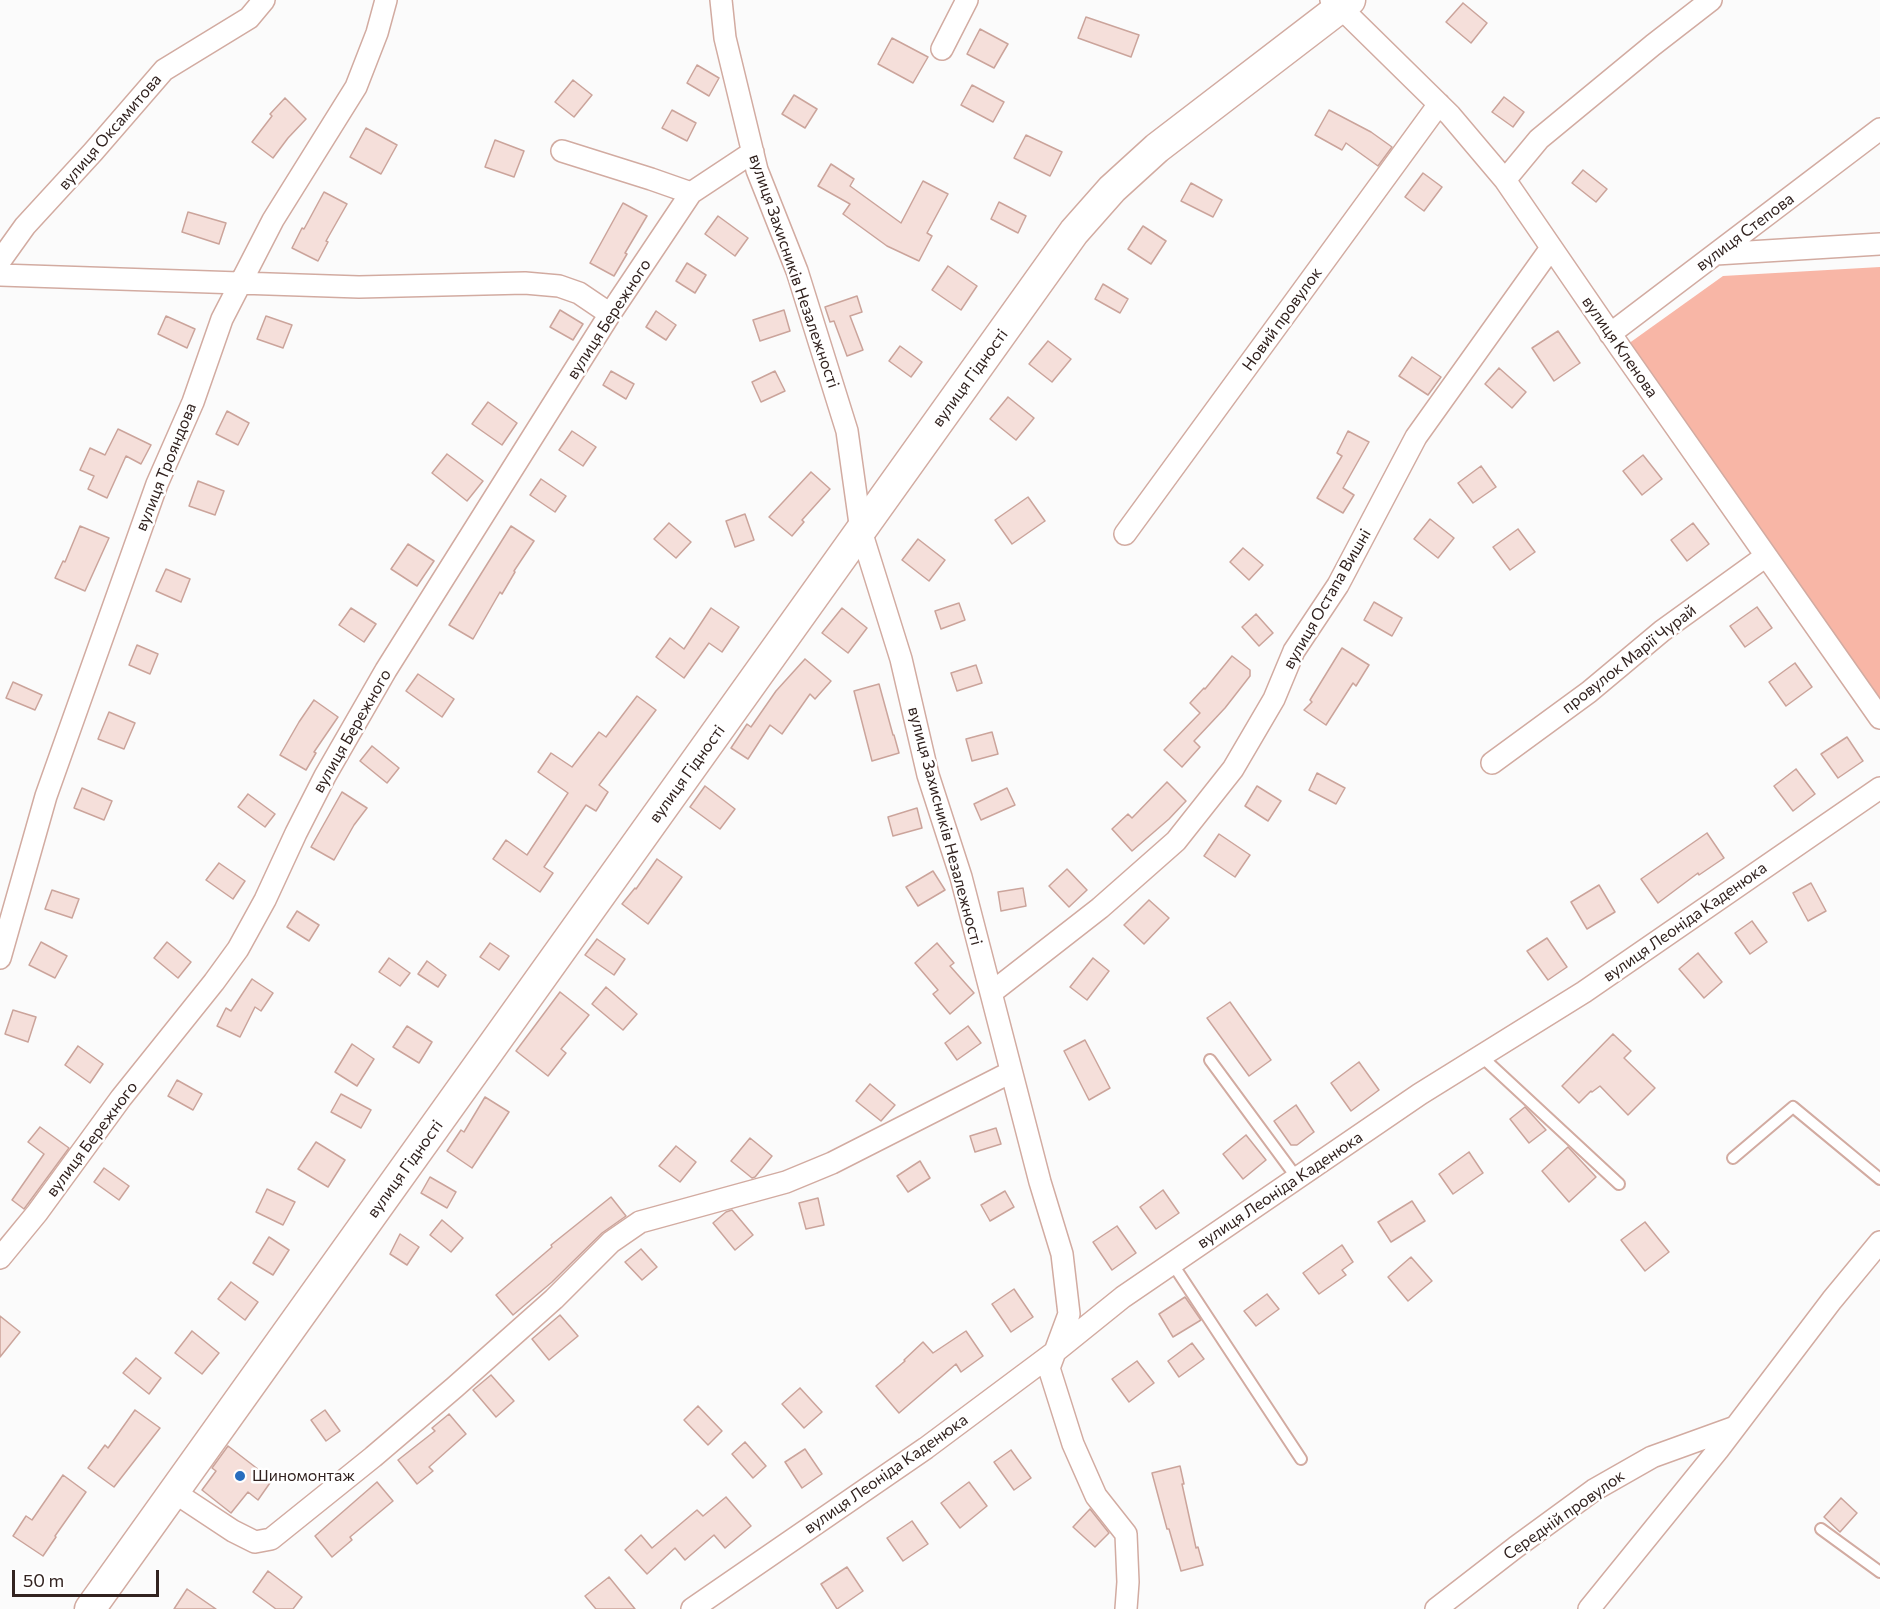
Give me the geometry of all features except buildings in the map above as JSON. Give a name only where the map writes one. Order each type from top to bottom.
[{"type":"street","name":"вулиця Оксамитова","points":[[0,261],[25,226],[164,70],[249,18],[264,0]]},
{"type":"street","name":"вулиця Трояндова","points":[[0,958],[46,796],[153,495],[193,402],[222,319],[273,220],[356,87],[377,33],[386,0]]},
{"type":"street","name":"вулиця Захисників Незалежності","points":[[721,0],[725,38],[753,152],[797,271],[847,431],[861,531],[901,659],[928,776],[961,877],[1040,1182],[1062,1254],[1069,1314],[1050,1368],[1072,1444],[1096,1496],[1126,1534],[1128,1581],[1125,1608]]},
{"type":"street","points":[[942,49],[967,0]]},
{"type":"street","points":[[1505,180],[1539,139],[1711,0]]},
{"type":"street","name":"вулиця Кленова","points":[[1340,2],[1450,114],[1505,180],[1610,334],[1880,718]]},
{"type":"street","name":"вулиця Гідності","points":[[90,1609],[1074,232],[1112,189],[1157,147],[1340,2]]},
{"type":"street","name":"Новий провулок","points":[[1125,534],[1439,104]]},
{"type":"street","name":"вулиця Степова","points":[[1610,334],[1880,129]]},
{"type":"street","points":[[562,151],[691,193]]},
{"type":"street","name":"вулиця Бережного","points":[[0,1258],[37,1213],[121,1098],[238,949],[265,900],[325,776],[381,680],[610,314],[691,193],[753,152]]},
{"type":"street","points":[[1716,254],[1880,244]]},
{"type":"street","name":"вулиця Остапа Вишні","points":[[991,993],[1100,908],[1176,841],[1233,769],[1274,699],[1294,651],[1338,585],[1416,437],[1551,248]]},
{"type":"street","points":[[0,275],[359,287],[525,283],[559,286],[579,293],[610,314]]},
{"type":"street","name":"провулок Марії Чурай","points":[[1492,763],[1589,692],[1662,631],[1766,556]]},
{"type":"street","name":"вулиця Леоніда Каденюка","points":[[692,1609],[926,1448],[1056,1351],[1123,1297],[1172,1263],[1420,1094],[1584,992],[1880,788]]},
{"type":"street","points":[[174,1492],[233,1531],[255,1542],[271,1539],[414,1422],[554,1299],[611,1242],[640,1222],[786,1182],[832,1163],[1011,1072]]},
{"type":"street","points":[[1589,1609],[1880,1242]]},
{"type":"street","name":"Середній провулок","points":[[1436,1609],[1594,1490],[1652,1457],[1735,1427]]},
{"type":"lane","points":[[1481,1056],[1620,1184]]},
{"type":"lane","points":[[1210,1059],[1297,1178]]},
{"type":"lane","points":[[1733,1158],[1793,1107],[1880,1179]]},
{"type":"lane","points":[[1172,1263],[1301,1459]]},
{"type":"lane","points":[[1821,1529],[1880,1572]]},
{"type":"shaded area","points":[[1880,267],[1880,718],[1621,349],[1723,276]]},
{"type":"place","name":"Шиномонтаж","points":[[240,1476]]}]
